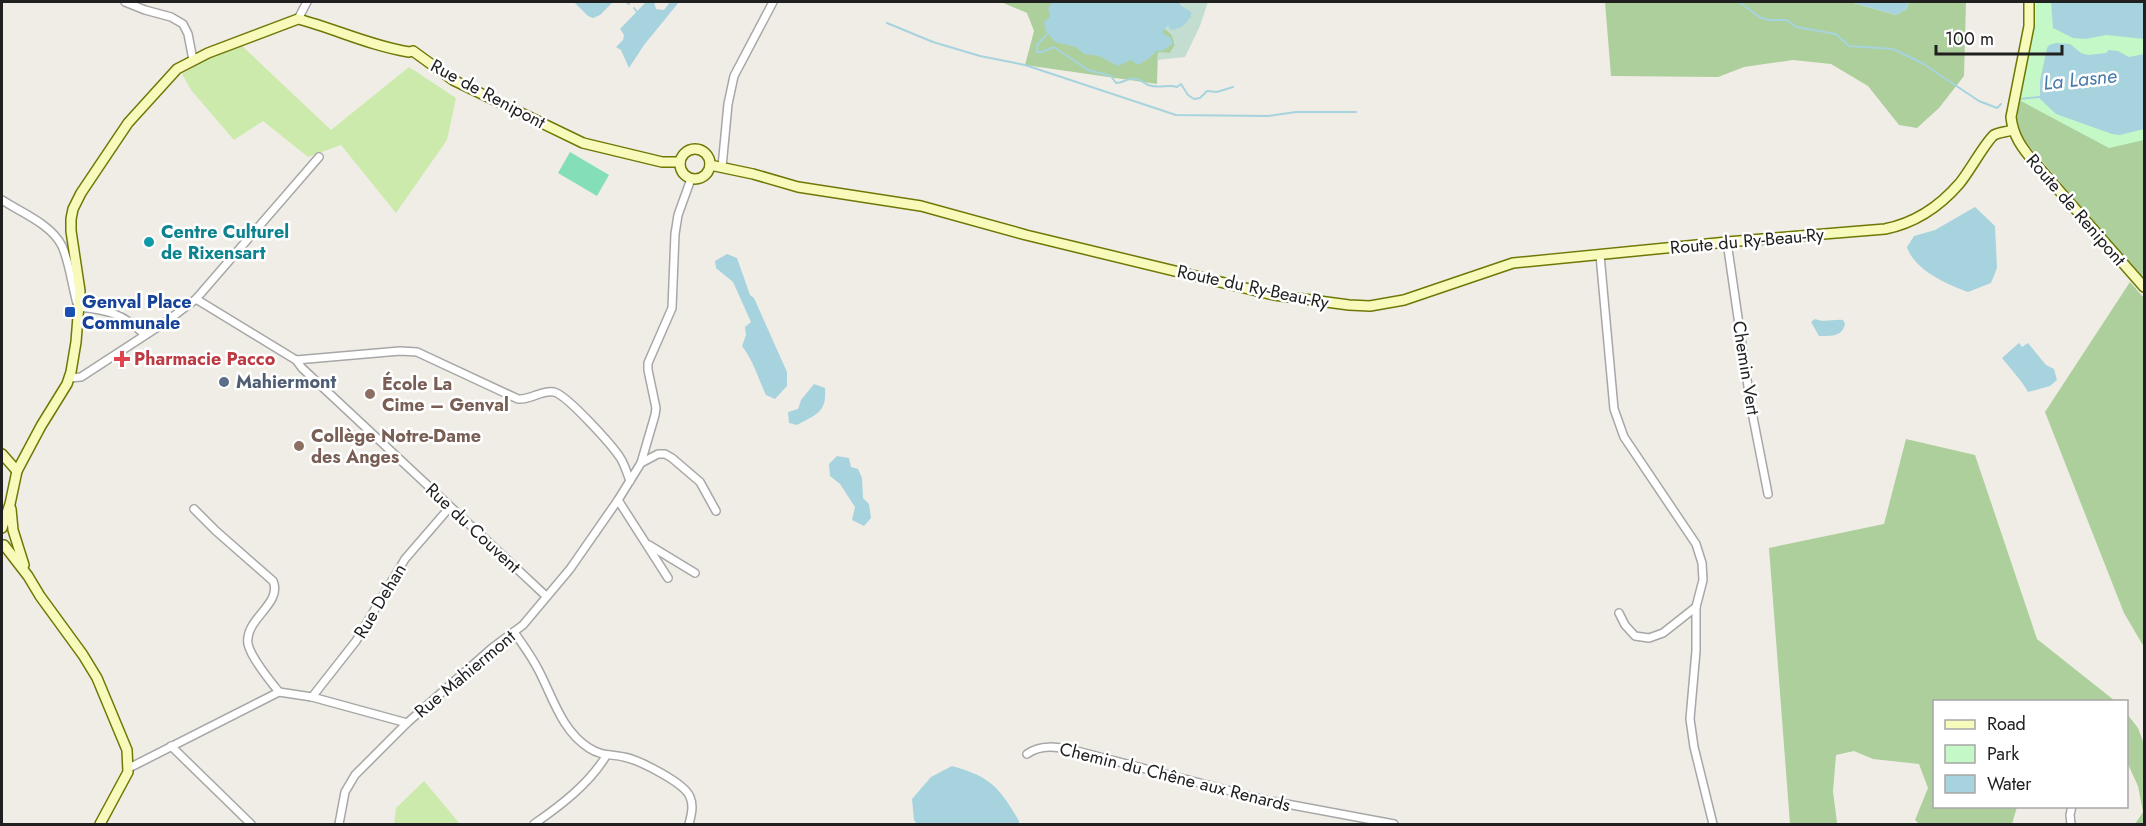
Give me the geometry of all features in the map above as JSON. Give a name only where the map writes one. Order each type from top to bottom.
[{"type":"street","points":[[125,2],[171,17],[183,24],[188,34],[193,60]]},
{"type":"street","points":[[14,533],[8,527],[2,528],[17,471],[69,378],[76,342],[80,291],[79,272],[70,231],[73,209],[81,192],[128,123],[177,69],[193,60],[298,19],[307,2]]},
{"type":"street","points":[[722,167],[728,104],[734,76],[773,2]]},
{"type":"street","points":[[2012,130],[2011,117],[2029,26],[2029,2]]},
{"type":"street","name":"Rue de Renipont","points":[[298,19],[313,22],[377,45],[412,51],[453,80],[583,143],[662,162],[680,162]]},
{"type":"street","name":"Route du Ry-Beau-Ry","points":[[710,165],[798,187],[921,206],[1037,238],[1274,295],[1370,306],[1404,300],[1513,263],[1727,242],[1885,230],[1900,226],[1931,210],[1947,197],[1994,135],[2012,130]]},
{"type":"street","name":"Route de Renipont","points":[[2012,130],[2021,147],[2145,287]]},
{"type":"street","points":[[694,149],[707,156],[710,165],[704,177],[691,179],[682,173],[680,162],[684,153],[694,149]]},
{"type":"street","points":[[69,378],[81,377],[126,349],[196,298],[319,157]]},
{"type":"street","name":"Rue Mahiermont","points":[[279,692],[312,697],[407,723],[492,648],[514,632],[537,609],[570,569],[641,463],[656,412],[648,363],[672,308],[675,234],[678,215],[691,179]]},
{"type":"street","points":[[2,200],[41,224],[56,237],[62,247],[78,306]]},
{"type":"street","name":"Chemin Vert","points":[[1727,242],[1751,407],[1768,494]]},
{"type":"street","points":[[1600,255],[1614,409],[1624,437],[1696,544],[1702,563],[1703,580],[1696,607],[1696,651],[1690,719],[1694,747],[1713,825]]},
{"type":"street","name":"Rue du Couvent","points":[[196,298],[296,360],[546,596]]},
{"type":"street","points":[[78,306],[114,312],[144,334]]},
{"type":"street","points":[[296,360],[400,351],[417,352],[518,399],[527,399],[544,392],[560,394],[616,452],[630,481]]},
{"type":"street","points":[[2,454],[17,471]]},
{"type":"street","points":[[641,463],[658,454],[672,458],[699,482],[716,511]]},
{"type":"street","points":[[618,500],[668,578]]},
{"type":"street","points":[[10,504],[14,533],[28,576]]},
{"type":"street","name":"Rue Dehan","points":[[312,697],[356,641],[405,559],[450,507]]},
{"type":"street","points":[[129,768],[279,692],[251,651],[248,639],[253,624],[274,595],[273,580],[194,509]]},
{"type":"street","points":[[3,544],[10,544],[14,533]]},
{"type":"street","points":[[647,543],[663,555],[696,573]]},
{"type":"street","points":[[3,544],[28,576],[97,678],[127,750],[129,768],[100,825]]},
{"type":"street","points":[[1619,613],[1625,625],[1635,636],[1649,638],[1663,633],[1696,607]]},
{"type":"street","points":[[514,632],[533,658],[569,730],[588,747],[606,756],[626,757],[679,785],[687,792],[691,802],[689,825]]},
{"type":"street","points":[[339,825],[342,801],[350,781],[407,723]]},
{"type":"street","points":[[171,746],[251,825]]},
{"type":"street","name":"Chemin du Chêne aux Renards","points":[[1027,754],[1044,747],[1073,750],[1265,800],[1394,825]]},
{"type":"street","points":[[534,825],[556,809],[596,771],[606,756]]},
{"type":"street","points":[[2071,825],[2072,808]]},
{"type":"green space","points":[[1001,2],[1134,2],[1172,35],[1175,45],[1170,53],[1158,53],[1157,84],[1025,65],[1034,31],[1027,13]]},
{"type":"green space","points":[[1208,2],[1200,26],[1185,57],[1157,60],[1158,52],[1170,53],[1175,45],[1172,35],[1165,29],[1168,26],[1177,29],[1190,20],[1187,9],[1180,3]]},
{"type":"green space","points":[[1605,2],[1850,2],[1896,15],[1907,9],[1909,2],[1966,2],[1964,76],[1939,108],[1917,128],[1899,125],[1868,86],[1831,64],[1793,60],[1744,67],[1718,77],[1611,76]]},
{"type":"green space","points":[[2036,2],[2144,2],[2144,140],[2109,148],[2019,100],[2032,24],[2036,24]]},
{"type":"green space","points":[[240,44],[331,130],[409,67],[456,98],[447,140],[396,213],[341,145],[308,157],[263,121],[234,140],[191,90],[182,74],[207,59]]},
{"type":"green space","points":[[2019,100],[2144,129],[2144,270],[2142,277],[2016,128]]},
{"type":"green space","points":[[570,152],[609,175],[597,196],[558,173]]},
{"type":"green space","points":[[2130,282],[2144,298],[2144,647],[2124,613],[2045,412]]},
{"type":"green space","points":[[1906,439],[1975,455],[2037,639],[2114,700],[1933,700],[1933,808],[2017,808],[2012,824],[1919,824],[1915,820],[1928,788],[1919,764],[1873,759],[1854,751],[1836,755],[1833,791],[1837,823],[1790,824],[1769,548],[1884,524]]},
{"type":"green space","points":[[2128,715],[2138,728],[2144,744],[2144,824],[2135,824],[2143,812],[2138,786],[2128,764]]},
{"type":"green space","points":[[424,781],[460,824],[394,824],[396,808]]},
{"type":"water","points":[[574,2],[613,2],[600,15],[593,18]]},
{"type":"water","points":[[646,2],[654,2],[656,9],[664,10],[670,2],[679,2],[644,45],[629,68],[621,50],[616,47],[623,40],[624,35],[620,29]]},
{"type":"water","points":[[1052,2],[1182,2],[1180,4],[1191,12],[1191,15],[1188,22],[1181,27],[1171,30],[1168,26],[1163,31],[1173,43],[1167,48],[1156,51],[1138,65],[1131,60],[1118,66],[1099,56],[1084,54],[1076,47],[1055,42],[1045,30],[1044,22],[1050,17],[1048,8]]},
{"type":"water","points":[[1850,2],[1909,2],[1907,9],[1896,15]]},
{"type":"water","points":[[2051,2],[2144,2],[2144,39],[2106,35],[2086,39],[2073,38],[2053,28]]},
{"type":"water","points":[[2056,43],[2070,44],[2081,53],[2088,55],[2106,53],[2109,50],[2118,51],[2129,57],[2144,54],[2144,129],[2120,135],[2112,134],[2056,114],[2040,99],[2040,81],[2047,48]]},
{"type":"water","points":[[1975,207],[1995,226],[1997,268],[1991,283],[1968,292],[1924,270],[1907,247],[1914,236],[1935,230]]},
{"type":"water","points":[[727,254],[737,258],[750,295],[754,298],[787,372],[787,386],[775,399],[766,395],[742,346],[746,335],[745,327],[751,322],[733,282],[716,268],[715,261]]},
{"type":"water","points":[[1815,319],[1843,320],[1845,324],[1839,334],[1819,336],[1811,322]]},
{"type":"water","points":[[2019,343],[2022,347],[2028,343],[2046,365],[2054,369],[2057,380],[2050,386],[2028,392],[2002,358]]},
{"type":"water","points":[[814,384],[825,388],[822,407],[815,415],[797,425],[789,423],[788,412],[798,409],[801,400]]},
{"type":"water","points":[[837,456],[849,458],[851,467],[858,469],[862,478],[863,498],[869,504],[871,518],[864,526],[852,520],[855,507],[840,484],[830,476],[829,464]]},
{"type":"water","points":[[952,766],[976,774],[993,785],[1006,800],[1019,824],[917,824],[914,820],[912,799],[931,777]]},
{"type":"waterway","name":"La Lasne","points":[[1739,2],[1761,18],[1787,20],[1796,27],[1836,34],[1849,46],[1893,49],[1922,63],[1979,101],[1997,108],[2001,104]]},
{"type":"waterway","points":[[634,8],[637,12]]},
{"type":"waterway","points":[[887,23],[933,42],[980,56],[1025,65],[1176,115],[1268,116],[1296,112],[1356,112]]},
{"type":"waterway","points":[[1047,34],[1037,45],[1037,52],[1054,47],[1088,70],[1111,76],[1116,83],[1133,79],[1155,87],[1177,87],[1181,84],[1188,95],[1194,99],[1200,98],[1207,91],[1217,92],[1233,87]]},
{"type":"waterway","name":"La Lasne","points":[[2019,99],[2040,97]]},
{"type":"place","name":"Centre Culturel de Rixensart","points":[[149,242]]},
{"type":"place","name":"Genval Place Communale","points":[[70,312]]},
{"type":"place","name":"Pharmacie Pacco","points":[[122,359]]},
{"type":"place","name":"Mahiermont","points":[[224,382]]},
{"type":"place","name":"École La Cime – Genval","points":[[370,394]]},
{"type":"place","name":"Collège Notre-Dame des Anges","points":[[299,446]]}]
